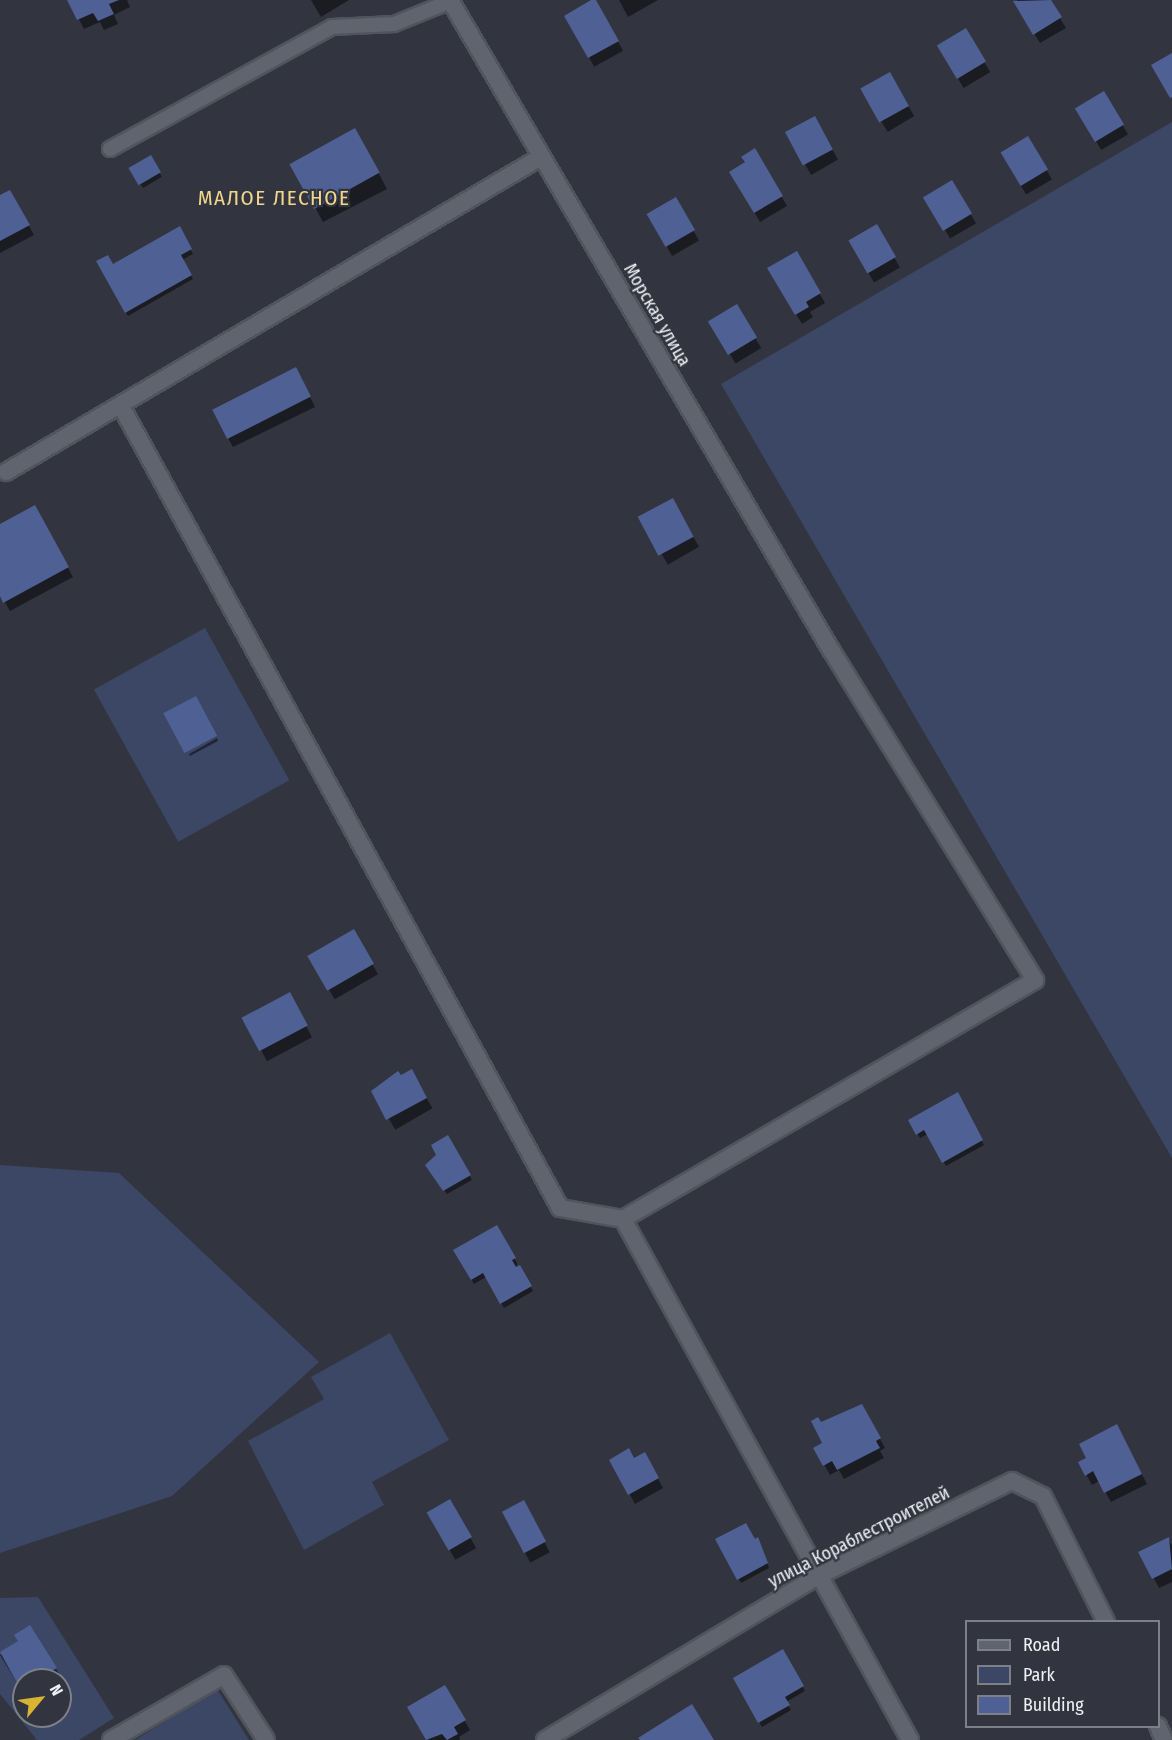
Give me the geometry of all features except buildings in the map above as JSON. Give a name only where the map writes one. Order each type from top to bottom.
[{"type":"street","name":"Морская улица","points":[[450,1],[831,651],[1035,980],[623,1218]]},
{"type":"street","points":[[6,472],[542,156]]},
{"type":"street","points":[[121,406],[560,1208],[623,1218],[910,1740]]},
{"type":"street","name":"улица Кораблестроителей","points":[[545,1740],[820,1575],[1012,1480],[1043,1496],[1105,1620]]},
{"type":"street","points":[[111,1740],[224,1675],[266,1740]]},
{"type":"lane","points":[[110,149],[332,27],[394,24],[450,1]]},
{"type":"green space","points":[[1172,122],[1172,1158],[721,384]]},
{"type":"green space","points":[[205,628],[289,780],[178,842],[94,690]]},
{"type":"green space","points":[[0,1165],[119,1173],[319,1362],[172,1496],[0,1553]]},
{"type":"green space","points":[[390,1333],[449,1440],[372,1482],[384,1505],[304,1550],[248,1441],[324,1399],[311,1377]]},
{"type":"green space","points":[[38,1597],[114,1718],[79,1740],[37,1740],[27,1728],[72,1728],[72,1668],[12,1668],[12,1709],[0,1694],[0,1598]]},
{"type":"green space","points":[[217,1689],[249,1740],[135,1740]]},
{"type":"district","name":"МАЛОЕ ЛЕСНОЕ","points":[[274,198]]}]
